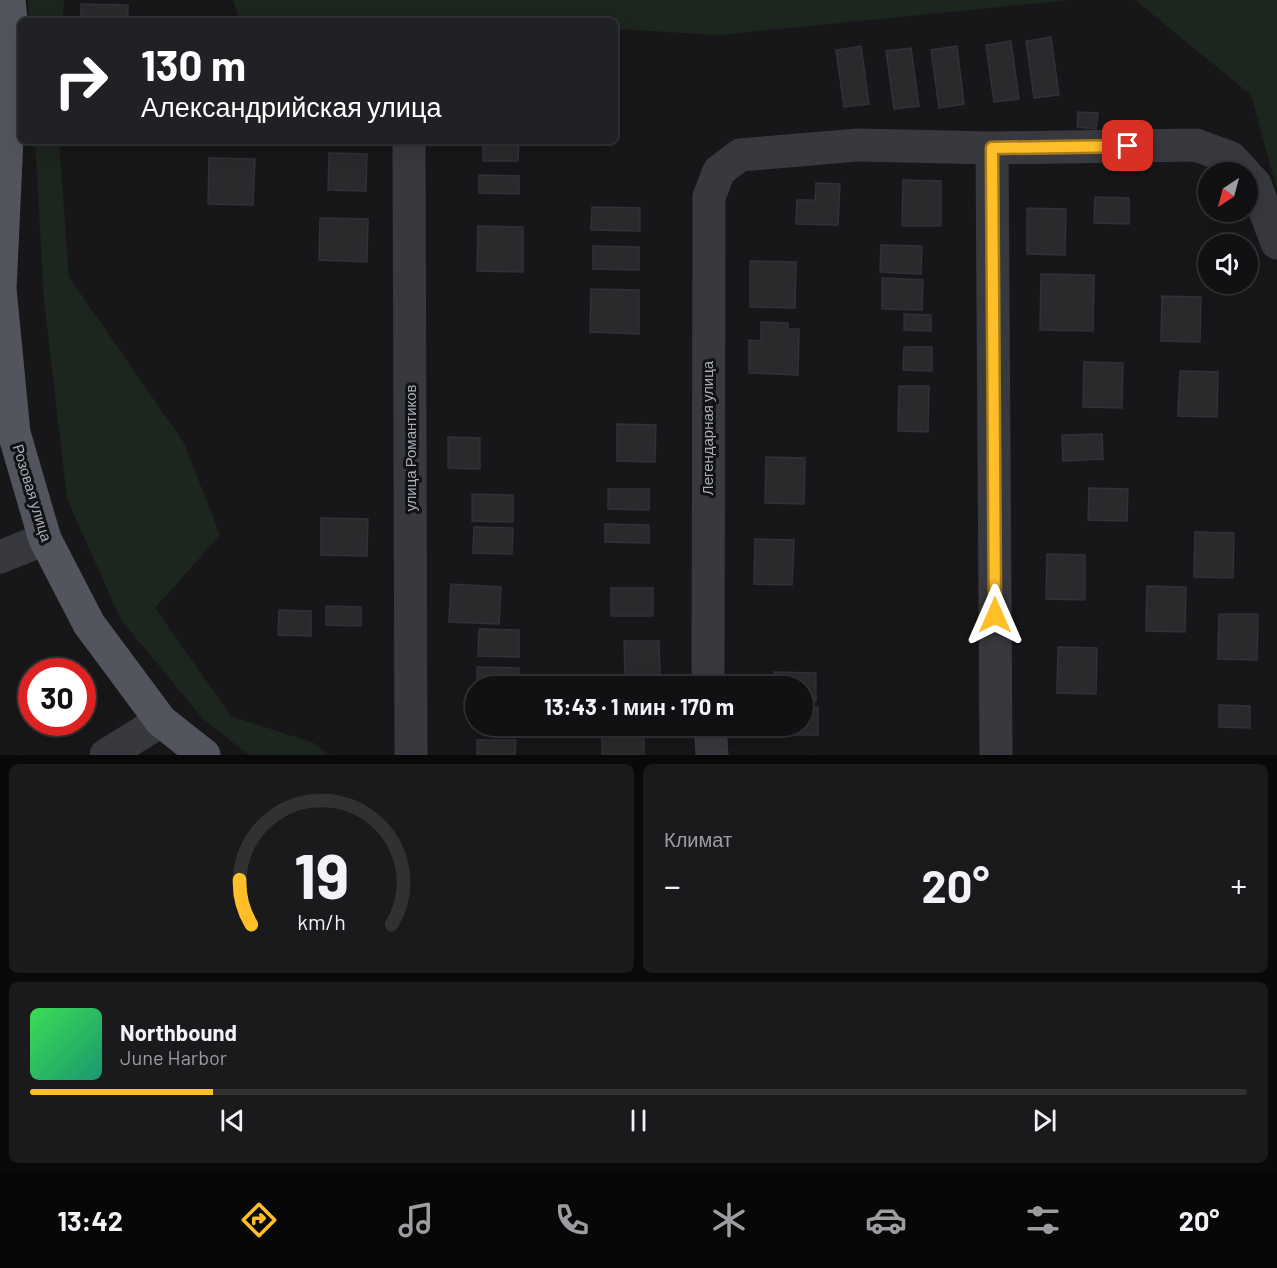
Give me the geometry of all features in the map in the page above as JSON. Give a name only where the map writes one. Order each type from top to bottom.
[{"type":"main road","name":"Розовая улица","points":[[9,0],[12,30],[2,174],[0,289],[14,434],[45,539],[89,624],[161,721],[204,755]]},
{"type":"street","name":"улица Романтиков","points":[[409,144],[411,755]]},
{"type":"street","name":"Легендарная улица","points":[[708,676],[709,197],[719,171],[740,155],[822,148],[858,145],[992,148]]},
{"type":"street","points":[[996,755],[992,148],[1196,145],[1231,158],[1235,162]]},
{"type":"street","points":[[1258,192],[1277,243]]},
{"type":"street","points":[[0,557],[45,539]]},
{"type":"street","points":[[107,755],[161,721]]},
{"type":"street","points":[[711,736],[712,755]]},
{"type":"shaded area","points":[[28,0],[64,0],[63,18],[29,18]]},
{"type":"shaded area","points":[[233,0],[1071,0],[719,35],[618,29],[618,18],[239,18]]},
{"type":"shaded area","points":[[1135,0],[1277,0],[1277,190],[1251,95]]},
{"type":"shaded area","points":[[35,144],[59,144],[69,277],[184,443],[220,535],[155,608],[231,716],[314,743],[329,755],[249,755],[204,720],[121,620],[67,499],[44,300]]},
{"type":"building","points":[[81,4],[128,5],[128,18],[81,18]]},
{"type":"building","points":[[1051,37],[1059,95],[1034,98],[1026,41]]},
{"type":"building","points":[[1011,41],[1019,99],[994,102],[986,45]]},
{"type":"building","points":[[861,46],[869,104],[844,107],[836,50]]},
{"type":"building","points":[[957,46],[964,104],[939,108],[931,50]]},
{"type":"building","points":[[911,48],[919,106],[894,109],[886,51]]},
{"type":"building","points":[[1078,112],[1098,113],[1096,129],[1077,127]]},
{"type":"building","points":[[483,144],[519,144],[518,161],[483,161]]},
{"type":"building","points":[[329,153],[367,154],[366,191],[328,190]]},
{"type":"building","points":[[209,158],[255,159],[253,205],[208,204]]},
{"type":"building","points":[[479,175],[519,176],[519,194],[479,193]]},
{"type":"building","points":[[903,180],[941,181],[941,226],[902,226]]},
{"type":"building","points":[[816,183],[840,184],[838,225],[796,224],[797,200],[815,200]]},
{"type":"building","points":[[1095,197],[1129,198],[1129,224],[1094,223]]},
{"type":"building","points":[[592,207],[640,208],[640,231],[591,230]]},
{"type":"building","points":[[1027,208],[1066,209],[1065,255],[1027,254]]},
{"type":"building","points":[[320,218],[368,219],[367,262],[319,260]]},
{"type":"building","points":[[478,226],[523,227],[523,272],[477,271]]},
{"type":"building","points":[[881,245],[922,246],[921,274],[880,272]]},
{"type":"building","points":[[593,246],[639,247],[639,270],[593,269]]},
{"type":"building","points":[[750,261],[796,262],[795,308],[750,307]]},
{"type":"building","points":[[1041,274],[1094,275],[1093,331],[1040,330]]},
{"type":"building","points":[[882,278],[923,280],[922,310],[882,309]]},
{"type":"building","points":[[591,289],[639,290],[639,334],[590,332]]},
{"type":"building","points":[[1162,296],[1201,297],[1200,342],[1161,341]]},
{"type":"building","points":[[904,314],[931,315],[931,331],[904,330]]},
{"type":"building","points":[[761,322],[788,323],[788,329],[799,329],[798,375],[749,373],[749,340],[761,341]]},
{"type":"building","points":[[904,347],[932,347],[932,371],[903,370]]},
{"type":"building","points":[[1084,362],[1123,363],[1122,408],[1083,407]]},
{"type":"building","points":[[1180,371],[1218,372],[1217,417],[1178,416]]},
{"type":"building","points":[[899,386],[929,386],[928,432],[898,431]]},
{"type":"building","points":[[617,424],[656,425],[655,462],[617,461]]},
{"type":"building","points":[[1102,434],[1103,459],[1063,461],[1062,435]]},
{"type":"building","points":[[448,437],[480,438],[480,469],[448,468]]},
{"type":"building","points":[[766,457],[805,458],[804,504],[765,503]]},
{"type":"building","points":[[1089,488],[1128,489],[1127,521],[1088,520]]},
{"type":"building","points":[[608,489],[649,489],[649,510],[608,509]]},
{"type":"building","points":[[472,494],[513,495],[513,522],[472,521]]},
{"type":"building","points":[[321,518],[368,519],[367,556],[321,555]]},
{"type":"building","points":[[605,524],[649,525],[649,543],[605,542]]},
{"type":"building","points":[[474,527],[513,528],[512,554],[473,553]]},
{"type":"building","points":[[1195,532],[1234,533],[1233,578],[1194,577]]},
{"type":"building","points":[[755,539],[794,540],[792,585],[754,584]]},
{"type":"building","points":[[1047,554],[1085,555],[1085,600],[1046,599]]},
{"type":"building","points":[[451,584],[501,587],[499,624],[449,622]]},
{"type":"building","points":[[1147,586],[1186,587],[1185,632],[1146,631]]},
{"type":"building","points":[[611,588],[653,588],[653,616],[611,616]]},
{"type":"building","points":[[326,606],[361,607],[361,626],[326,625]]},
{"type":"building","points":[[279,610],[311,611],[311,636],[278,635]]},
{"type":"building","points":[[1219,614],[1258,614],[1257,660],[1218,659]]},
{"type":"building","points":[[479,629],[519,630],[519,657],[478,656]]},
{"type":"building","points":[[624,641],[659,641],[660,674],[625,674]]},
{"type":"building","points":[[1058,647],[1097,648],[1096,694],[1057,693]]},
{"type":"building","points":[[477,667],[519,668],[519,676],[477,676]]},
{"type":"building","points":[[774,672],[816,673],[816,701],[813,701],[813,676],[774,676]]},
{"type":"building","points":[[1219,705],[1250,706],[1250,728],[1219,727]]},
{"type":"building","points":[[813,707],[818,707],[818,735],[813,735]]},
{"type":"building","points":[[602,736],[644,736],[644,755],[602,755]]},
{"type":"building","points":[[477,740],[516,740],[515,755],[477,755]]},
{"type":"route","points":[[995,615],[992,148],[1128,146]]}]
